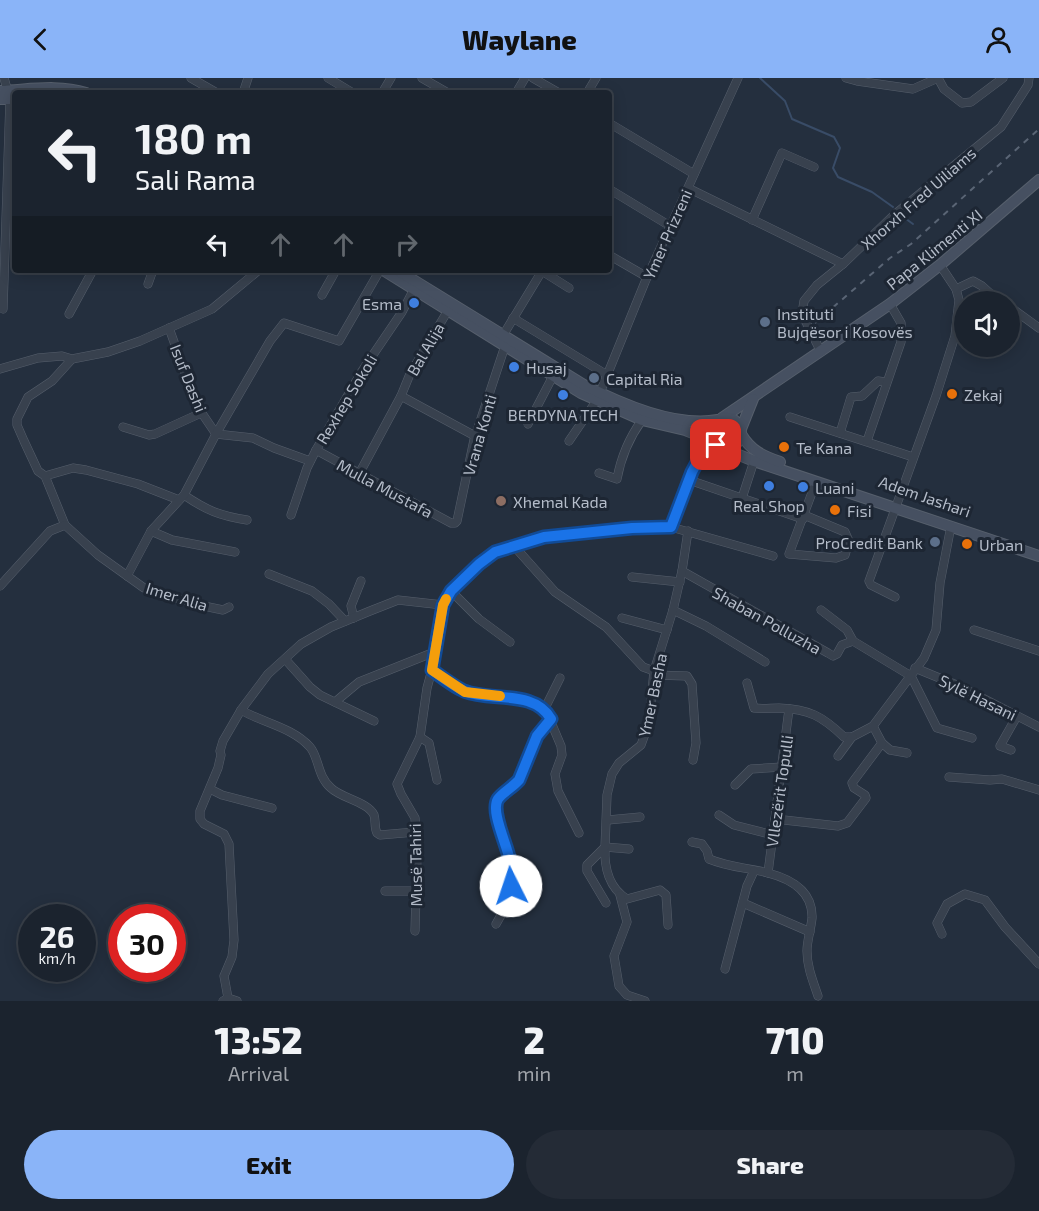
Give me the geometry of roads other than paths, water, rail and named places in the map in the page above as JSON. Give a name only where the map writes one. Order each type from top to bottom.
[{"type":"main road","points":[[39,90],[50,88],[77,90]]},
{"type":"main road","name":"Papa Klimenti XI","points":[[720,419],[890,304],[940,266],[1039,180]]},
{"type":"main road","points":[[386,273],[503,338],[598,397]]},
{"type":"main road","points":[[405,273],[450,307]]},
{"type":"main road","points":[[503,338],[553,376],[598,397],[692,422],[734,420],[741,432]]},
{"type":"main road","points":[[720,419],[711,430],[717,445],[735,445],[755,396]]},
{"type":"main road","name":"Adem Jashari","points":[[598,397],[642,420],[685,430],[754,461],[1039,550]]},
{"type":"main road","name":"Adem Jashari","points":[[741,432],[752,449],[763,456],[1039,556]]},
{"type":"street","points":[[3,309],[7,96],[4,78]]},
{"type":"street","points":[[191,78],[212,90]]},
{"type":"street","points":[[328,78],[348,90]]},
{"type":"street","points":[[422,78],[443,90]]},
{"type":"street","points":[[533,78],[554,90]]},
{"type":"street","name":"Ymer Prizreni","points":[[569,441],[598,397],[647,277],[738,78]]},
{"type":"street","points":[[846,78],[913,88],[938,78],[944,88],[962,103],[971,102],[1003,78]]},
{"type":"street","name":"Xhorxh Fred Uiliams","points":[[821,352],[802,314],[802,307],[809,293],[894,215],[1001,127],[1028,85],[1029,78]]},
{"type":"street","points":[[612,125],[694,174]]},
{"type":"street","points":[[752,219],[782,153],[814,167]]},
{"type":"street","points":[[688,188],[843,264]]},
{"type":"street","points":[[612,191],[670,226]]},
{"type":"street","points":[[612,257],[647,277]]},
{"type":"street","points":[[894,597],[871,585],[869,581],[936,396],[955,336],[959,300],[956,289],[940,266]]},
{"type":"street","points":[[69,314],[91,273]]},
{"type":"street","points":[[148,284],[152,273]]},
{"type":"street","points":[[0,369],[38,358],[62,356],[72,359],[108,352],[212,309],[255,273]]},
{"type":"street","points":[[322,295],[334,273]]},
{"type":"street","points":[[127,576],[151,531],[181,497],[270,341],[284,323],[339,341],[379,273]]},
{"type":"street","name":"Vrana Konti","points":[[454,523],[457,521],[475,436],[503,338],[539,273]]},
{"type":"street","points":[[546,273],[569,288]]},
{"type":"street","points":[[956,289],[973,281],[988,291]]},
{"type":"street","name":"Rexhep Sokoli","points":[[291,515],[310,461],[351,389],[402,312],[414,289]]},
{"type":"street","points":[[867,441],[901,342],[901,322],[890,304]]},
{"type":"street","name":"Bal Alija","points":[[359,474],[401,396],[410,374],[450,307]]},
{"type":"street","points":[[1020,314],[1039,328]]},
{"type":"street","points":[[513,318],[607,375]]},
{"type":"street","name":"Isuf Dashi","points":[[169,328],[201,413],[216,434]]},
{"type":"street","points":[[0,586],[50,531],[65,525],[45,476],[38,471],[16,424],[28,397],[52,381],[72,359]]},
{"type":"street","points":[[528,424],[553,376]]},
{"type":"street","points":[[840,433],[851,396],[862,396],[878,381],[886,382]]},
{"type":"street","name":"Bal Alija","points":[[401,396],[475,436]]},
{"type":"street","points":[[123,427],[149,435],[155,434],[201,413]]},
{"type":"street","points":[[790,417],[914,457]]},
{"type":"street","points":[[599,473],[617,479],[620,461],[634,431],[642,420]]},
{"type":"street","points":[[216,434],[253,438],[310,461]]},
{"type":"street","points":[[717,445],[700,457],[671,527],[773,556]]},
{"type":"street","name":"Mulla Mustafa","points":[[316,450],[454,523]]},
{"type":"street","points":[[742,498],[754,461]]},
{"type":"street","points":[[45,476],[73,468],[86,470],[181,497],[225,517],[247,520]]},
{"type":"street","points":[[689,480],[803,517],[845,532],[849,541],[845,555],[836,558],[789,554],[803,517],[816,482]]},
{"type":"street","name":"Imer Alia","points":[[65,525],[98,555],[144,588],[223,610],[229,608]]},
{"type":"street","points":[[838,756],[852,737],[873,726],[924,658],[936,630],[940,583],[951,526]]},
{"type":"street","name":"Musë Tahiri","points":[[415,931],[416,818],[400,794],[397,784],[420,737],[437,651],[443,605],[451,591],[495,552],[514,546],[554,536],[632,528],[671,527]]},
{"type":"street","points":[[151,531],[172,540],[235,552]]},
{"type":"street","name":"Ymer Basha","points":[[645,1001],[627,995],[619,986],[614,956],[627,921],[620,895],[604,866],[608,820],[607,795],[612,774],[619,763],[641,745],[649,723],[654,673],[680,582],[687,531]]},
{"type":"street","points":[[514,546],[555,592],[606,627],[643,667],[654,673],[687,676],[692,684],[696,724],[693,760]]},
{"type":"street","name":"Shaban Polluzha","points":[[682,571],[833,656],[837,654],[842,645],[853,641]]},
{"type":"street","points":[[269,574],[312,591],[329,604],[345,621]]},
{"type":"street","points":[[632,577],[680,582]]},
{"type":"street","points":[[354,618],[351,606],[361,581]]},
{"type":"street","points":[[451,591],[479,619],[510,642]]},
{"type":"street","points":[[237,1001],[226,1000],[224,976],[232,957],[234,940],[229,844],[224,834],[204,824],[200,819],[203,801],[220,762],[223,741],[241,710],[268,674],[301,644],[345,621],[398,600],[443,605]]},
{"type":"street","points":[[673,610],[706,626],[765,662]]},
{"type":"street","points":[[821,610],[847,630],[853,641],[913,672],[938,728],[972,738]]},
{"type":"street","points":[[622,618],[667,630]]},
{"type":"street","points":[[974,630],[1039,650]]},
{"type":"street","points":[[335,702],[359,682],[437,651]]},
{"type":"street","points":[[285,658],[310,687],[374,721]]},
{"type":"street","points":[[432,670],[465,692],[515,698],[545,708],[551,719],[562,754],[555,774],[558,791],[579,833]]},
{"type":"street","name":"Sylë Hasani","points":[[913,672],[959,687],[1039,728]]},
{"type":"street","points":[[545,708],[560,678]]},
{"type":"street","points":[[747,683],[754,708],[812,712],[844,737],[852,737]]},
{"type":"street","name":"Vllezërit Topulli","points":[[768,873],[789,709]]},
{"type":"street","points":[[241,710],[255,719],[286,729],[312,749],[317,766],[329,787],[367,808],[374,817],[377,833],[380,835],[415,832]]},
{"type":"street","points":[[1011,750],[1000,746],[1017,716]]},
{"type":"street","points":[[496,924],[509,901],[513,872],[494,811],[498,798],[519,780],[537,736],[551,719]]},
{"type":"street","points":[[873,726],[882,742],[890,750],[907,753]]},
{"type":"street","points":[[420,737],[429,743],[437,780]]},
{"type":"street","points":[[775,819],[843,826],[866,797],[854,788],[852,783],[882,742]]},
{"type":"street","points":[[735,785],[751,769],[782,767]]},
{"type":"street","points":[[949,777],[1002,779],[1039,790]]},
{"type":"street","points":[[210,789],[222,795],[272,808]]},
{"type":"street","points":[[719,815],[734,825],[773,835]]},
{"type":"street","points":[[608,820],[640,817]]},
{"type":"street","points":[[692,842],[702,844],[709,859],[724,865],[768,873],[796,884],[804,891],[811,905],[808,962],[819,996]]},
{"type":"street","points":[[606,903],[586,865],[605,847],[629,849]]},
{"type":"street","points":[[725,969],[747,886],[754,871]]},
{"type":"street","points":[[620,895],[627,899],[660,890],[664,892],[668,925]]},
{"type":"street","points":[[385,891],[416,891]]},
{"type":"street","points":[[942,934],[937,923],[947,904],[965,894],[981,897],[1039,964]]},
{"type":"street","points":[[743,903],[810,932]]},
{"type":"waterway","points":[[760,78],[785,101],[792,119],[834,137],[840,148],[833,168],[838,177],[872,192],[893,207]]},
{"type":"waterway","points":[[902,216],[913,224]]},
{"type":"railway","points":[[815,323],[890,258],[911,244],[1039,129]]},
{"type":"place","name":"Esma","points":[[414,303]]},
{"type":"place","name":"Instituti Bujqësor i Kosovës","points":[[765,322]]},
{"type":"place","name":"Husaj","points":[[514,367]]},
{"type":"place","name":"Capital Ria","points":[[594,378]]},
{"type":"place","name":"Zekaj","points":[[952,394]]},
{"type":"place","name":"BERDYNA TECH","points":[[563,395]]},
{"type":"place","name":"Te Kana","points":[[784,447]]},
{"type":"place","name":"Real Shop","points":[[769,486]]},
{"type":"place","name":"Luani","points":[[803,487]]},
{"type":"place","name":"Xhemal Kada","points":[[501,501]]},
{"type":"place","name":"Fisi","points":[[835,510]]},
{"type":"place","name":"ProCredit Bank","points":[[935,542]]},
{"type":"place","name":"Urban","points":[[967,544]]}]
